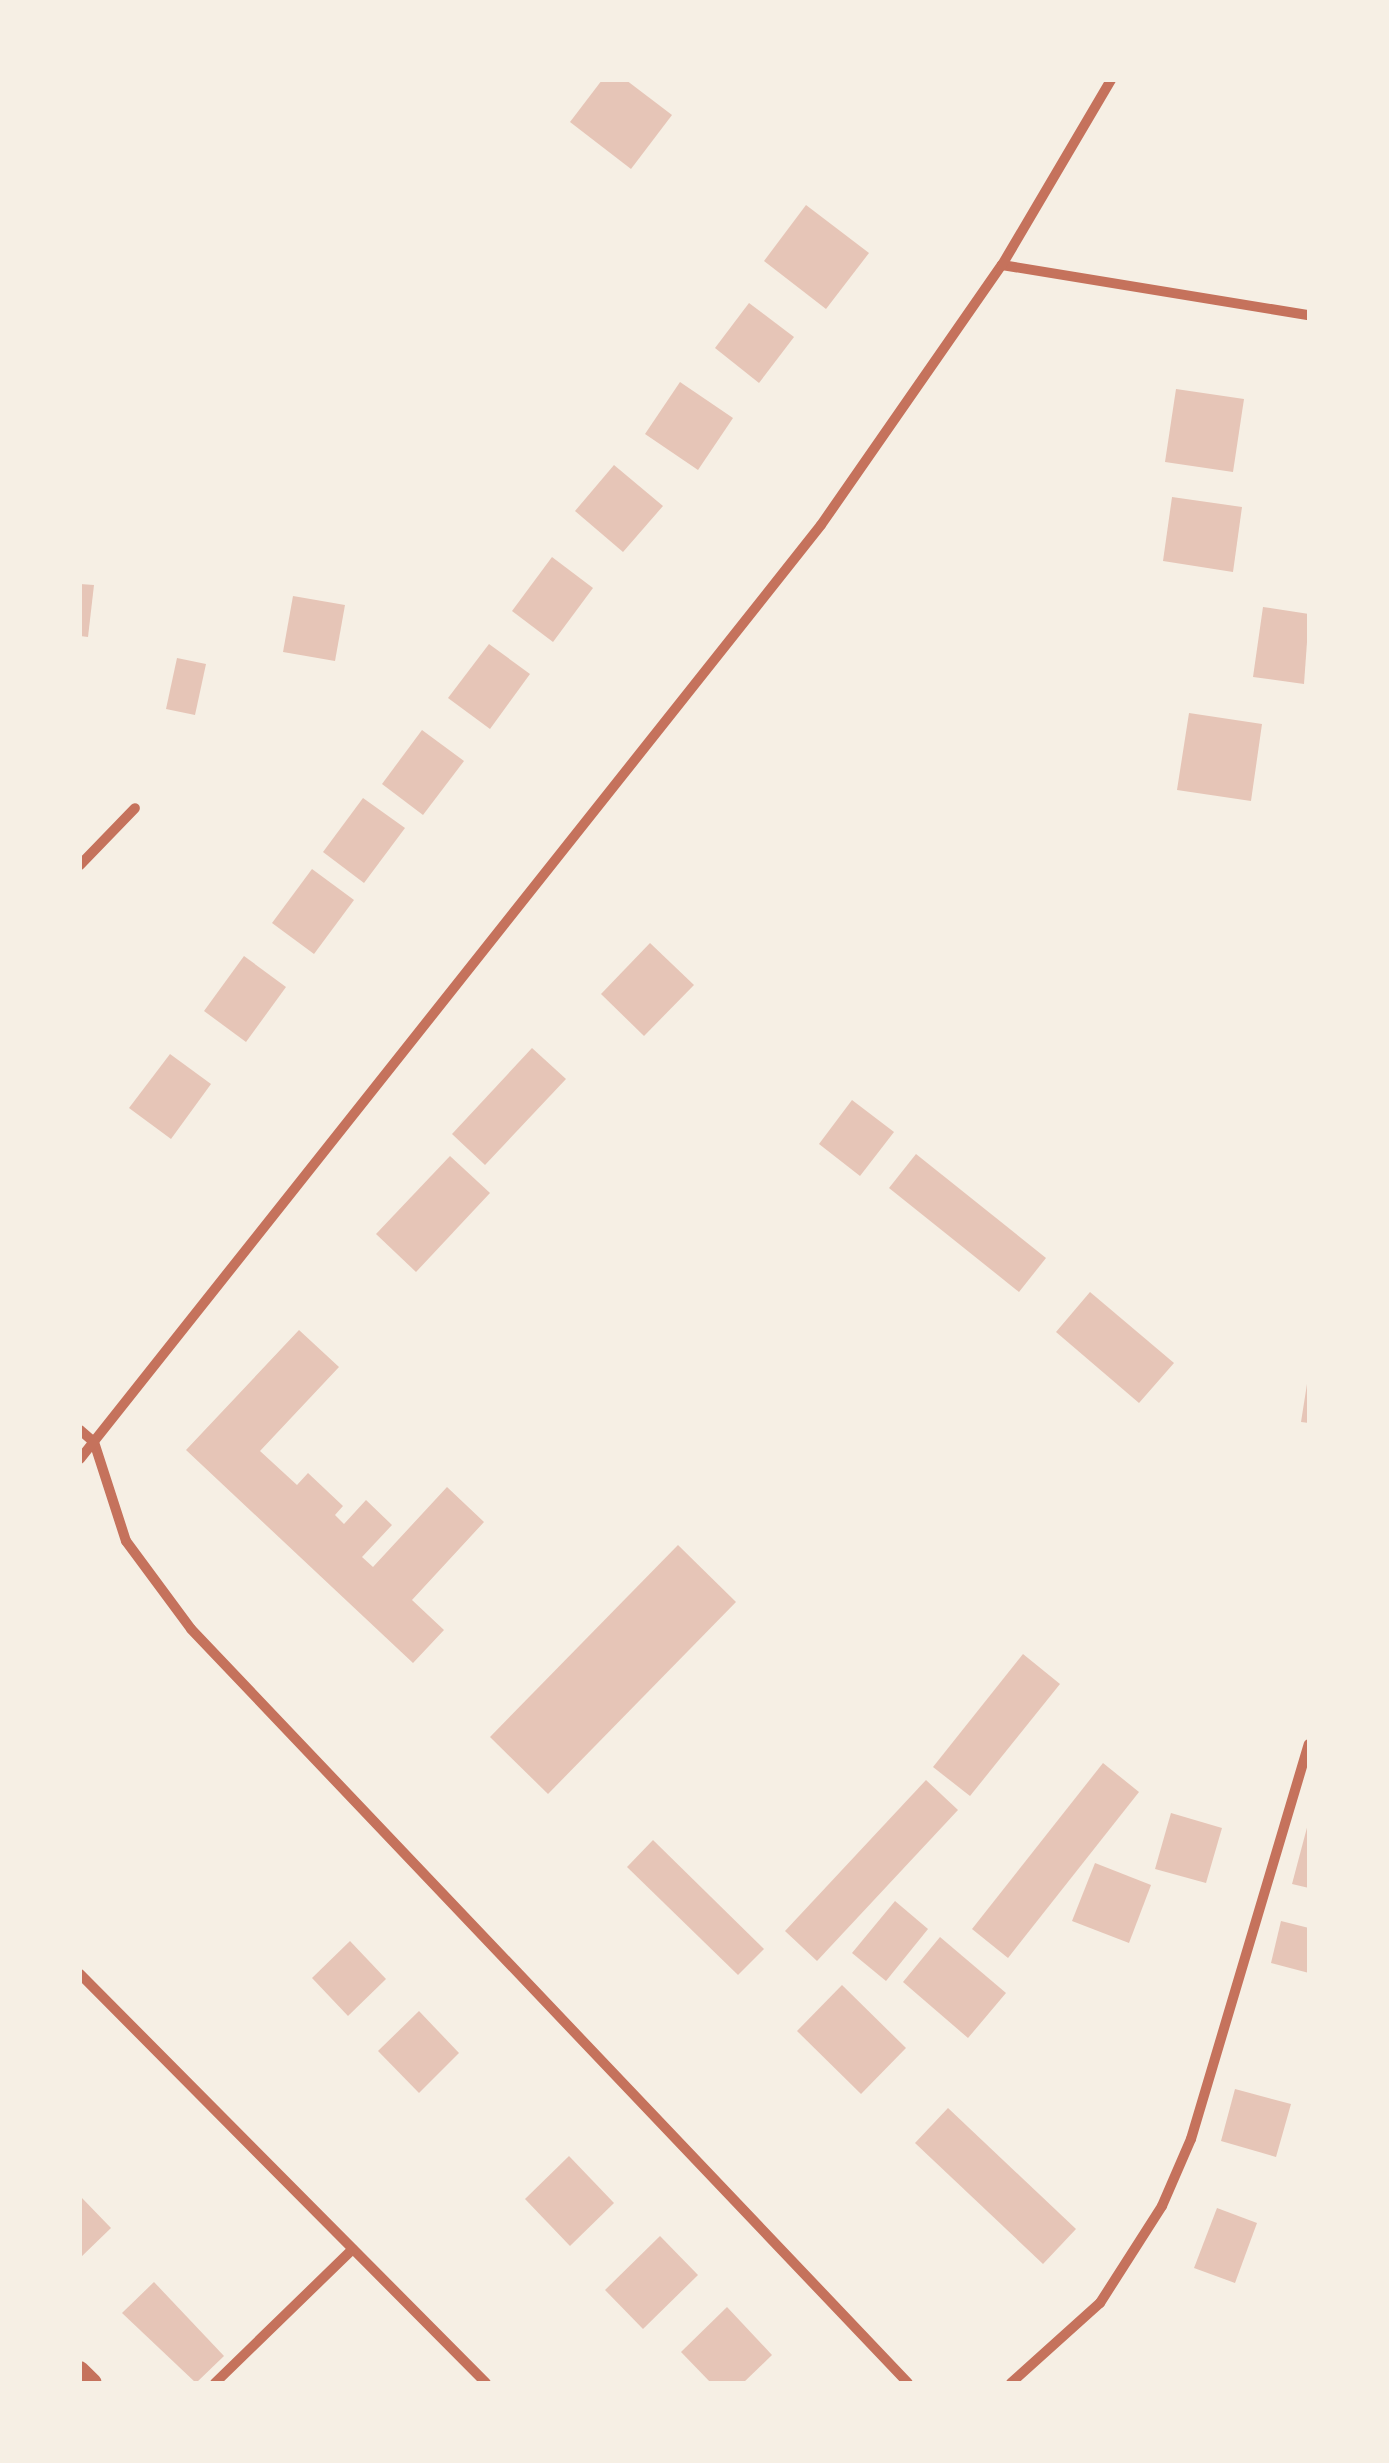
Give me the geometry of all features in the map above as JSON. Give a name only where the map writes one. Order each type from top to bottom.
[{"type":"street","points":[[80,1459],[822,525],[1002,266],[1111,80]]},
{"type":"street","points":[[1002,266],[1309,315]]},
{"type":"street","points":[[80,864],[135,808]]},
{"type":"street","points":[[80,1430],[94,1442],[126,1542],[191,1629],[908,2383]]},
{"type":"street","points":[[1010,2383],[1100,2303],[1162,2206],[1190,2138],[1309,1744]]},
{"type":"street","points":[[80,1974],[486,2383]]},
{"type":"street","points":[[216,2383],[353,2249]]},
{"type":"street","points":[[80,2370],[93,2383]]},
{"type":"building","points":[[602,80],[626,80],[672,115],[631,169],[570,122]]},
{"type":"building","points":[[806,205],[869,253],[826,309],[764,261]]},
{"type":"building","points":[[749,303],[794,337],[759,383],[715,348]]},
{"type":"building","points":[[680,382],[733,418],[698,470],[645,434]]},
{"type":"building","points":[[1176,389],[1244,399],[1233,472],[1165,462]]},
{"type":"building","points":[[614,465],[663,506],[623,552],[575,511]]},
{"type":"building","points":[[1172,497],[1242,507],[1233,572],[1163,561]]},
{"type":"building","points":[[552,557],[593,588],[553,642],[512,611]]},
{"type":"building","points":[[80,584],[94,585],[88,637],[80,636]]},
{"type":"building","points":[[293,596],[345,605],[335,661],[283,652]]},
{"type":"building","points":[[1263,607],[1309,614],[1304,684],[1253,677]]},
{"type":"building","points":[[489,644],[530,674],[490,729],[448,698]]},
{"type":"building","points":[[177,658],[206,664],[195,715],[166,709]]},
{"type":"building","points":[[1189,713],[1262,724],[1251,801],[1177,790]]},
{"type":"building","points":[[422,730],[464,761],[423,815],[382,784]]},
{"type":"building","points":[[363,798],[405,828],[364,883],[323,852]]},
{"type":"building","points":[[312,869],[354,900],[314,954],[272,923]]},
{"type":"building","points":[[650,943],[694,985],[644,1036],[601,994]]},
{"type":"building","points":[[244,956],[286,987],[246,1042],[204,1011]]},
{"type":"building","points":[[532,1048],[566,1079],[485,1165],[452,1134]]},
{"type":"building","points":[[170,1054],[211,1084],[171,1139],[129,1108]]},
{"type":"building","points":[[852,1100],[894,1132],[860,1176],[819,1144]]},
{"type":"building","points":[[916,1154],[1046,1258],[1019,1292],[889,1188]]},
{"type":"building","points":[[450,1156],[490,1193],[416,1272],[376,1234]]},
{"type":"building","points":[[1090,1292],[1174,1363],[1139,1403],[1056,1332]]},
{"type":"building","points":[[299,1330],[339,1367],[260,1451],[297,1485],[308,1473],[343,1506],[335,1515],[344,1524],[366,1500],[392,1525],[362,1557],[373,1567],[447,1487],[484,1522],[412,1600],[444,1630],[413,1663],[186,1450]]},
{"type":"building","points":[[1309,1384],[1309,1423],[1301,1422]]},
{"type":"building","points":[[678,1545],[736,1602],[548,1794],[490,1737]]},
{"type":"building","points":[[1023,1654],[1060,1684],[970,1796],[933,1767]]},
{"type":"building","points":[[1103,1763],[1139,1792],[1008,1958],[972,1929]]},
{"type":"building","points":[[926,1780],[958,1810],[817,1961],[785,1931]]},
{"type":"building","points":[[1171,1813],[1222,1828],[1206,1883],[1155,1869]]},
{"type":"building","points":[[1309,1820],[1309,1888],[1292,1884]]},
{"type":"building","points":[[653,1840],[764,1949],[738,1975],[627,1867]]},
{"type":"building","points":[[1095,1863],[1151,1885],[1129,1943],[1072,1921]]},
{"type":"building","points":[[895,1901],[928,1929],[886,1981],[852,1953]]},
{"type":"building","points":[[1281,1921],[1309,1928],[1309,1973],[1271,1963]]},
{"type":"building","points":[[940,1937],[1006,1993],[968,2038],[903,1982]]},
{"type":"building","points":[[350,1941],[386,1979],[348,2016],[312,1978]]},
{"type":"building","points":[[842,1985],[906,2048],[861,2094],[797,2031]]},
{"type":"building","points":[[419,2011],[459,2053],[419,2093],[378,2051]]},
{"type":"building","points":[[1235,2089],[1291,2104],[1276,2157],[1221,2141]]},
{"type":"building","points":[[948,2108],[1076,2229],[1043,2264],[915,2143]]},
{"type":"building","points":[[569,2156],[614,2203],[570,2246],[525,2199]]},
{"type":"building","points":[[80,2196],[111,2228],[80,2258]]},
{"type":"building","points":[[1217,2208],[1257,2223],[1235,2283],[1194,2268]]},
{"type":"building","points":[[660,2236],[698,2275],[643,2329],[605,2290]]},
{"type":"building","points":[[154,2282],[224,2356],[196,2383],[122,2313]]},
{"type":"building","points":[[727,2307],[772,2355],[743,2383],[711,2383],[681,2352]]}]
